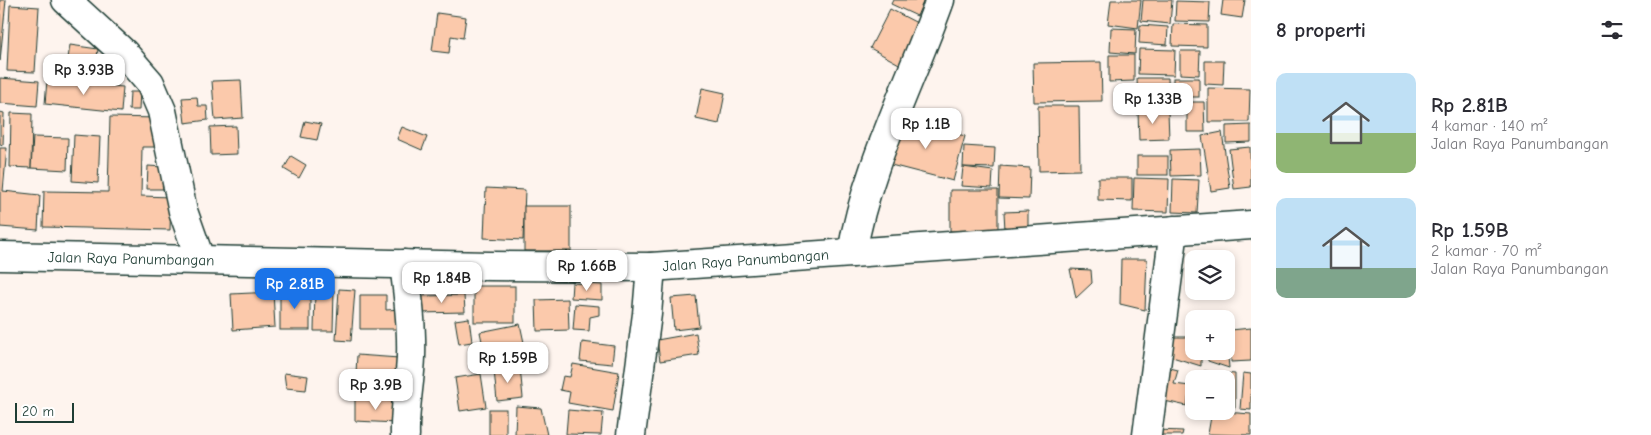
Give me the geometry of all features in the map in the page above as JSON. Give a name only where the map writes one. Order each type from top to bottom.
[{"type":"main road","points":[[66,0],[124,53],[150,83],[162,111],[183,211],[200,259]]},
{"type":"main road","points":[[852,253],[858,219],[873,174],[940,0]]},
{"type":"main road","name":"Jalan Raya Panumbangan","points":[[0,256],[651,267],[1251,226]]},
{"type":"main road","points":[[1147,435],[1174,230]]},
{"type":"main road","points":[[404,264],[409,304],[411,358],[404,414],[405,435]]},
{"type":"main road","points":[[631,435],[647,314],[651,267]]},
{"type":"building","points":[[0,0],[6,0],[0,61]]},
{"type":"building","points":[[893,0],[924,0],[917,16],[891,4]]},
{"type":"building","points":[[1111,0],[1141,0],[1138,28],[1108,24]]},
{"type":"building","points":[[1143,0],[1172,0],[1170,24],[1141,21]]},
{"type":"building","points":[[1223,0],[1245,0],[1242,18],[1221,15]]},
{"type":"building","points":[[1176,1],[1210,2],[1209,22],[1175,21]]},
{"type":"building","points":[[10,5],[39,7],[35,72],[7,71]]},
{"type":"building","points":[[890,9],[921,25],[901,65],[870,48]]},
{"type":"building","points":[[437,13],[466,17],[463,38],[451,36],[449,53],[432,51]]},
{"type":"building","points":[[1173,24],[1207,25],[1207,47],[1172,46]]},
{"type":"building","points":[[1140,25],[1168,27],[1167,45],[1139,43]]},
{"type":"building","points":[[1111,28],[1136,29],[1135,54],[1110,52]]},
{"type":"building","points":[[70,45],[98,49],[95,76],[66,72]]},
{"type":"building","points":[[1139,49],[1175,50],[1174,75],[1138,74]]},
{"type":"building","points":[[1180,51],[1200,51],[1199,75],[1180,74]]},
{"type":"building","points":[[1109,55],[1134,55],[1134,81],[1109,82]]},
{"type":"building","points":[[1205,61],[1224,61],[1223,85],[1205,84]]},
{"type":"building","points":[[1101,62],[1102,101],[1034,102],[1033,63]]},
{"type":"building","points":[[0,78],[39,81],[37,106],[0,103]]},
{"type":"building","points":[[1137,78],[1168,78],[1169,108],[1138,108]]},
{"type":"building","points":[[1173,78],[1199,78],[1199,97],[1173,97]]},
{"type":"building","points":[[47,80],[123,87],[121,112],[45,104]]},
{"type":"building","points":[[241,80],[243,118],[215,120],[212,81]]},
{"type":"building","points":[[702,88],[725,93],[719,124],[696,119]]},
{"type":"building","points":[[1208,88],[1250,89],[1249,122],[1208,122]]},
{"type":"building","points":[[130,92],[140,92],[139,110],[129,110]]},
{"type":"building","points":[[197,97],[198,106],[207,106],[208,120],[185,123],[182,98]]},
{"type":"building","points":[[1187,102],[1204,102],[1205,132],[1187,132]]},
{"type":"building","points":[[1038,106],[1079,106],[1080,170],[1039,171]]},
{"type":"building","points":[[1168,111],[1169,139],[1139,140],[1138,112]]},
{"type":"building","points":[[0,112],[4,113],[3,145],[0,144]]},
{"type":"building","points":[[11,113],[32,114],[31,168],[10,167]]},
{"type":"building","points":[[110,117],[158,118],[157,147],[142,147],[141,196],[171,197],[170,230],[43,227],[44,191],[108,192]]},
{"type":"building","points":[[899,118],[965,136],[953,181],[887,164]]},
{"type":"building","points":[[305,121],[321,124],[317,140],[301,137]]},
{"type":"building","points":[[1251,125],[1251,142],[1226,143],[1226,126]]},
{"type":"building","points":[[236,126],[237,154],[211,155],[210,127]]},
{"type":"building","points":[[402,127],[427,137],[422,150],[397,139]]},
{"type":"building","points":[[1222,132],[1230,188],[1211,191],[1202,136]]},
{"type":"building","points":[[74,135],[100,137],[98,183],[72,181]]},
{"type":"building","points":[[33,137],[68,138],[67,170],[31,168]]},
{"type":"building","points":[[964,146],[995,148],[994,168],[963,167]]},
{"type":"building","points":[[1250,147],[1251,187],[1234,189],[1229,149]]},
{"type":"building","points":[[0,148],[7,148],[3,191],[40,195],[38,230],[0,227]]},
{"type":"building","points":[[1200,149],[1201,175],[1171,176],[1170,150]]},
{"type":"building","points":[[291,156],[306,165],[299,178],[284,169]]},
{"type":"building","points":[[1137,156],[1168,156],[1168,175],[1137,175]]},
{"type":"building","points":[[148,166],[163,167],[163,189],[147,189]]},
{"type":"building","points":[[1000,166],[1030,168],[1029,199],[999,198]]},
{"type":"building","points":[[963,167],[993,171],[992,188],[961,186]]},
{"type":"building","points":[[1098,178],[1132,178],[1132,201],[1098,200]]},
{"type":"building","points":[[1134,178],[1169,179],[1168,212],[1133,211]]},
{"type":"building","points":[[1173,179],[1199,180],[1197,213],[1172,212]]},
{"type":"building","points":[[486,188],[525,190],[523,240],[484,238]]},
{"type":"building","points":[[950,190],[998,190],[998,232],[950,231]]},
{"type":"building","points":[[524,206],[571,206],[571,251],[524,251]]},
{"type":"building","points":[[1028,211],[1028,229],[1005,230],[1004,212]]},
{"type":"building","points":[[1121,259],[1147,259],[1145,310],[1120,304]]},
{"type":"building","points":[[1070,269],[1091,270],[1092,283],[1076,298]]},
{"type":"building","points":[[572,283],[602,285],[602,300],[571,298]]},
{"type":"building","points":[[474,286],[515,286],[515,322],[474,322]]},
{"type":"building","points":[[280,289],[310,289],[310,330],[280,330]]},
{"type":"building","points":[[339,289],[355,290],[351,341],[336,340]]},
{"type":"building","points":[[315,290],[334,290],[333,331],[314,331]]},
{"type":"building","points":[[273,292],[275,327],[233,330],[231,294]]},
{"type":"building","points":[[360,295],[386,295],[386,310],[401,309],[401,329],[360,329]]},
{"type":"building","points":[[464,295],[465,312],[419,313],[419,296]]},
{"type":"building","points":[[696,296],[699,327],[674,330],[671,298]]},
{"type":"building","points":[[568,299],[569,330],[537,331],[536,300]]},
{"type":"building","points":[[575,304],[599,306],[599,315],[590,317],[589,331],[573,330]]},
{"type":"building","points":[[469,318],[472,342],[459,344],[455,320]]},
{"type":"building","points":[[520,324],[526,352],[486,360],[480,332]]},
{"type":"building","points":[[1251,328],[1251,361],[1231,362],[1231,360],[1235,360],[1235,330]]},
{"type":"building","points":[[696,333],[699,355],[660,361],[657,340]]},
{"type":"building","points":[[1173,337],[1185,337],[1185,360],[1201,360],[1201,366],[1166,355]]},
{"type":"building","points":[[582,342],[614,346],[612,364],[580,361]]},
{"type":"building","points":[[357,355],[399,358],[397,394],[355,391]]},
{"type":"building","points":[[1228,360],[1229,368],[1208,361]]},
{"type":"building","points":[[573,364],[619,372],[613,411],[568,403],[570,392],[560,390],[563,376],[570,377]]},
{"type":"building","points":[[520,367],[523,398],[497,401],[494,370]]},
{"type":"building","points":[[1166,367],[1178,370],[1174,384],[1185,385],[1185,406],[1160,400]]},
{"type":"building","points":[[284,373],[308,376],[306,390],[286,388]]},
{"type":"building","points":[[1243,373],[1251,374],[1251,410],[1240,409]]},
{"type":"building","points":[[481,374],[486,407],[460,411],[455,378]]},
{"type":"building","points":[[355,399],[397,401],[397,423],[355,421]]},
{"type":"building","points":[[516,406],[541,408],[547,435],[515,435]]},
{"type":"building","points":[[489,409],[506,409],[506,435],[489,435]]},
{"type":"building","points":[[568,410],[603,413],[601,435],[566,434]]},
{"type":"building","points":[[1235,413],[1251,414],[1251,435],[1208,434],[1210,420],[1235,420]]},
{"type":"building","points":[[1157,430],[1183,431],[1182,435],[1156,435]]}]
